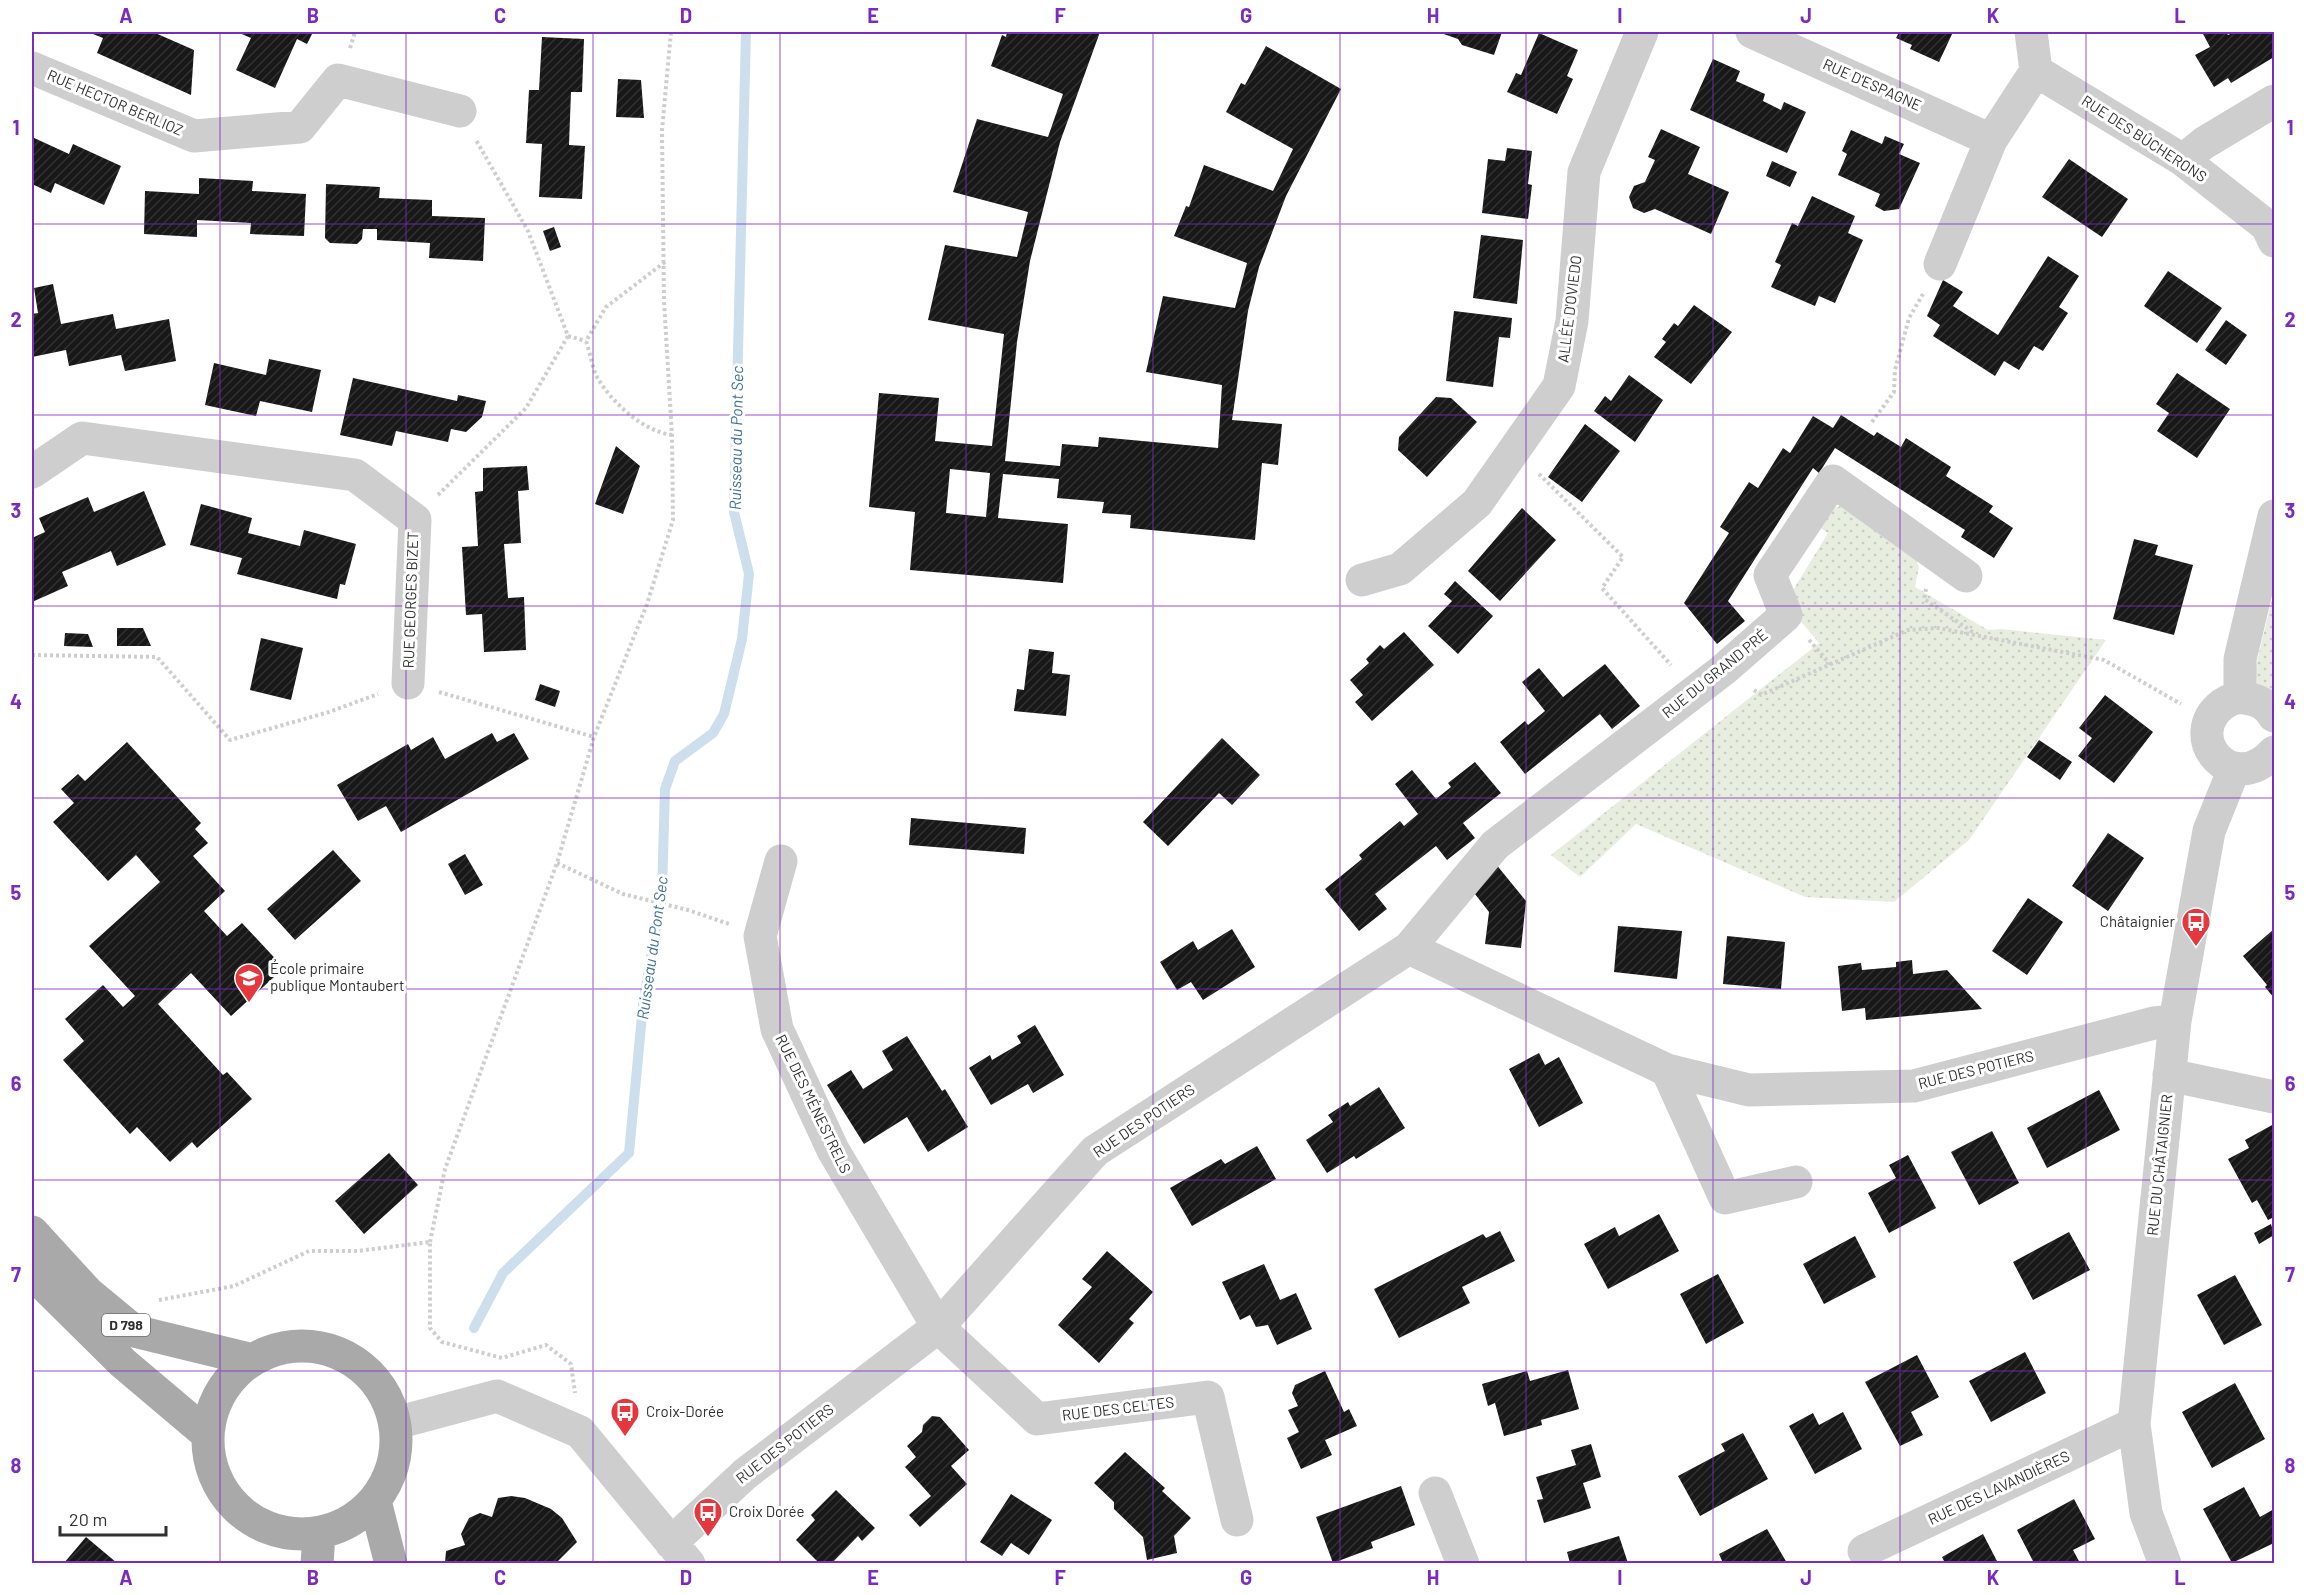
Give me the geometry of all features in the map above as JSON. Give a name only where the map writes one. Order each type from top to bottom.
[{"type":"main road","name":"D 798","points":[[32,1232],[88,1293],[134,1331],[253,1360]]},
{"type":"main road","name":"D 798","points":[[32,1273],[123,1363],[207,1434]]},
{"type":"main road","points":[[291,1345],[324,1347],[355,1360],[385,1392],[396,1423],[392,1472],[375,1501],[318,1548],[288,1534],[257,1524],[231,1503],[211,1467],[207,1434],[215,1402],[239,1368],[253,1360],[268,1351],[291,1345]]},
{"type":"main road","points":[[375,1501],[391,1563]]},
{"type":"street","name":"ALLÉE D'OVIEDO","points":[[1362,580],[1400,569],[1477,503],[1559,386],[1572,321],[1584,172],[1642,32]]},
{"type":"street","name":"RUE D'ESPAGNE","points":[[1752,32],[1991,140]]},
{"type":"street","points":[[1940,264],[1991,140],[2036,71],[2031,32]]},
{"type":"street","name":"RUE HECTOR BERLIOZ","points":[[32,68],[194,136],[300,127],[338,80],[460,111]]},
{"type":"street","name":"RUE DES BÛCHERONS","points":[[2036,71],[2183,160],[2267,226],[2274,241]]},
{"type":"street","points":[[2183,160],[2204,143],[2274,100]]},
{"type":"street","name":"RUE GEORGES BIZET","points":[[32,472],[82,438],[355,475],[415,520],[408,683]]},
{"type":"street","name":"RUE DU GRAND PRÉ","points":[[1409,948],[1495,845],[1723,670],[1786,615],[1770,574],[1833,481],[1966,576]]},
{"type":"street","points":[[2240,698],[2240,659],[2274,516]]},
{"type":"street","points":[[2274,716],[2263,703],[2240,698],[2227,701],[2217,709],[2210,720],[2207,732],[2214,756],[2223,764],[2234,769],[2250,770],[2264,764],[2274,752]]},
{"type":"street","name":"RUE DU CHÂTAIGNIER","points":[[2165,1563],[2146,1514],[2134,1424],[2175,1021],[2209,831],[2234,769]]},
{"type":"street","name":"RUE DES MÉNESTRELS","points":[[781,861],[760,936],[777,1029],[833,1150],[938,1327]]},
{"type":"street","name":"RUE DES POTIERS","points":[[680,1553],[745,1474],[938,1327],[1095,1151],[1409,948],[1667,1070],[1749,1090],[1914,1086],[2154,1023],[2175,1021]]},
{"type":"street","points":[[1667,1070],[1725,1198],[1796,1182]]},
{"type":"street","points":[[2169,1075],[2274,1097]]},
{"type":"street","name":"RUE DES CELTES","points":[[938,1327],[1037,1419],[1208,1397],[1237,1520]]},
{"type":"street","points":[[396,1423],[497,1396],[580,1432],[680,1553]]},
{"type":"street","name":"RUE DES LAVANDIÈRES","points":[[1864,1551],[2134,1424]]},
{"type":"street","points":[[1435,1493],[1463,1563]]},
{"type":"path","points":[[580,1432],[571,1364],[546,1345],[502,1358],[442,1342],[430,1328],[430,1242],[445,1169],[557,863],[594,737],[647,604],[673,520],[672,435],[664,301],[666,261],[662,130],[671,32]]},
{"type":"path","points":[[460,111],[528,231],[568,336]]},
{"type":"path","points":[[666,261],[606,307],[586,341],[597,376],[621,407],[657,433],[672,435]]},
{"type":"path","points":[[1872,422],[1894,392],[1895,370],[1909,318],[1940,264]]},
{"type":"path","points":[[568,336],[586,341]]},
{"type":"path","points":[[415,520],[526,408],[568,336]]},
{"type":"path","points":[[1515,451],[1623,557],[1602,588],[1695,692]]},
{"type":"path","points":[[1723,670],[1761,695],[1908,630],[1938,628],[2104,660],[2210,720]]},
{"type":"path","points":[[32,655],[157,657],[230,740],[329,711],[408,683]]},
{"type":"path","name":"RUE GEORGES BIZET","points":[[408,683],[594,737]]},
{"type":"path","points":[[557,863],[623,894],[688,910],[760,936]]},
{"type":"path","points":[[134,1331],[149,1302],[234,1286],[309,1251],[357,1251],[430,1242]]},
{"type":"shaded area","points":[[1843,505],[1913,553],[1919,567],[1915,587],[1988,630],[2001,629],[2106,640],[1969,840],[1894,902],[1805,897],[1636,824],[1580,877],[1551,855],[1819,643],[1788,606],[1787,600],[1828,533],[1819,527],[1829,510]]},
{"type":"shaded area","points":[[2274,590],[2274,698],[2257,685],[2255,670]]},
{"type":"building","points":[[88,32],[153,32],[194,50],[191,95],[97,53],[103,38]]},
{"type":"building","points":[[237,32],[313,32],[307,44],[297,39],[275,88],[236,70],[251,38]]},
{"type":"building","points":[[1007,32],[1100,32],[1060,142],[1030,261],[1017,342],[1005,461],[1060,466],[1062,444],[1098,447],[1099,437],[1218,448],[1222,385],[1146,372],[1163,296],[1235,308],[1247,263],[1174,236],[1186,206],[1189,207],[1204,165],[1273,191],[1293,149],[1226,112],[1241,83],[1245,85],[1266,46],[1341,89],[1286,196],[1259,267],[1248,311],[1232,420],[1282,424],[1278,465],[1262,463],[1255,540],[1130,528],[1131,515],[1102,513],[1104,502],[1057,498],[1059,479],[1003,474],[998,518],[1068,524],[1063,583],[910,570],[915,512],[869,507],[879,393],[939,398],[935,441],[992,446],[1004,334],[928,320],[945,245],[1017,257],[1028,212],[953,192],[977,119],[1048,137],[1063,94],[991,66],[1002,35],[1006,37]],"holes":[[[950,469],[990,473],[986,517],[946,513]]]},
{"type":"building","points":[[1438,32],[1502,32],[1494,55],[1462,45],[1458,39]]},
{"type":"building","points":[[1899,32],[1953,32],[1939,62],[1910,49],[1912,45],[1896,38]]},
{"type":"building","points":[[2202,32],[2226,32],[2228,35],[2234,32],[2274,32],[2274,57],[2231,83],[2228,78],[2214,87],[2195,55],[2210,47]]},
{"type":"building","points":[[1539,33],[1578,50],[1567,76],[1573,79],[1557,114],[1507,92],[1516,73],[1521,75]]},
{"type":"building","points":[[542,37],[584,39],[582,92],[571,92],[569,145],[585,146],[582,199],[539,197],[542,144],[526,143],[529,90],[539,90]]},
{"type":"building","points":[[1713,59],[1740,71],[1736,81],[1765,94],[1763,101],[1781,110],[1784,102],[1806,112],[1787,153],[1690,110]]},
{"type":"building","points":[[618,79],[641,80],[644,118],[616,117]]},
{"type":"building","points":[[1661,129],[1700,147],[1688,174],[1729,192],[1711,234],[1655,209],[1644,213],[1633,208],[1629,197],[1634,186],[1645,182],[1655,160],[1648,157]]},
{"type":"building","points":[[1851,130],[1882,144],[1885,136],[1904,144],[1899,154],[1920,163],[1899,209],[1884,211],[1875,206],[1880,194],[1838,175],[1847,154],[1842,151]]},
{"type":"building","points":[[32,137],[69,154],[73,144],[121,166],[104,205],[55,183],[51,193],[32,184]]},
{"type":"building","points":[[1507,148],[1532,151],[1528,184],[1532,185],[1528,219],[1482,213],[1488,159],[1505,161]]},
{"type":"building","points":[[2069,159],[2128,199],[2102,237],[2042,197]]},
{"type":"building","points":[[1772,161],[1797,172],[1790,187],[1766,176]]},
{"type":"building","points":[[199,178],[253,181],[252,191],[306,194],[304,236],[250,234],[251,223],[197,220],[197,237],[144,234],[145,191],[199,194]]},
{"type":"building","points":[[326,184],[380,187],[379,198],[432,200],[432,216],[485,218],[483,261],[429,258],[430,243],[377,240],[377,229],[363,229],[362,239],[357,244],[330,243],[325,238]]},
{"type":"building","points":[[1812,196],[1855,216],[1848,233],[1863,240],[1835,303],[1819,296],[1815,306],[1771,287],[1781,265],[1775,262],[1792,223],[1798,226]]},
{"type":"building","points":[[554,227],[561,247],[550,251],[543,231]]},
{"type":"building","points":[[1481,235],[1523,240],[1517,304],[1473,298]]},
{"type":"building","points":[[2048,256],[2079,276],[2059,307],[2068,313],[2043,351],[2034,346],[2019,370],[2004,361],[1995,376],[1933,336],[1940,325],[1927,316],[1943,280],[1963,292],[1953,306],[1998,335]]},
{"type":"building","points":[[2168,271],[2222,308],[2197,343],[2144,306]]},
{"type":"building","points":[[53,284],[61,324],[113,314],[116,329],[169,319],[176,361],[125,371],[121,355],[69,366],[66,350],[32,357],[32,314],[38,313],[34,288]]},
{"type":"building","points":[[1694,305],[1732,332],[1691,384],[1654,357],[1666,342],[1662,339],[1674,323],[1678,326]]},
{"type":"building","points":[[1454,311],[1512,318],[1510,338],[1499,337],[1493,387],[1446,381]]},
{"type":"building","points":[[2226,320],[2247,335],[2226,365],[2205,350]]},
{"type":"building","points":[[269,359],[321,370],[312,412],[260,401],[256,416],[205,405],[214,363],[266,375]]},
{"type":"building","points":[[2177,373],[2230,409],[2197,458],[2157,431],[2169,413],[2156,404]]},
{"type":"building","points":[[1629,375],[1663,400],[1635,442],[1594,411],[1605,396],[1611,401]]},
{"type":"building","points":[[353,378],[457,401],[458,395],[486,401],[482,417],[466,432],[451,429],[448,442],[396,431],[392,446],[340,435]]},
{"type":"building","points":[[1436,397],[1451,398],[1477,422],[1427,477],[1398,450],[1399,437]]},
{"type":"building","points":[[1841,415],[1874,436],[1877,432],[1901,447],[1906,438],[1951,467],[1946,476],[1993,506],[1989,512],[2013,528],[1994,558],[1961,537],[1965,530],[1835,448],[1819,473],[1813,468],[1728,601],[1745,621],[1717,644],[1684,603],[1729,533],[1720,527],[1749,482],[1758,488],[1783,448],[1790,453],[1813,416],[1833,428]]},
{"type":"building","points":[[1585,424],[1620,451],[1582,502],[1548,477]]},
{"type":"building","points":[[616,446],[640,466],[623,514],[595,504]]},
{"type":"building","points":[[527,466],[529,490],[518,491],[521,543],[504,544],[508,598],[524,597],[526,650],[484,652],[482,614],[466,615],[462,547],[478,546],[475,492],[483,491],[483,468]]},
{"type":"building","points":[[144,491],[166,545],[117,566],[111,551],[62,572],[68,586],[32,602],[32,538],[45,532],[39,518],[88,497],[94,512]]},
{"type":"building","points":[[201,504],[252,518],[248,533],[300,546],[304,530],[356,544],[345,585],[340,584],[337,599],[237,574],[242,558],[190,545]]},
{"type":"building","points":[[1522,508],[1556,540],[1500,601],[1468,571]]},
{"type":"building","points":[[2134,539],[2158,545],[2155,555],[2193,565],[2174,635],[2113,619]]},
{"type":"building","points":[[1455,581],[1493,616],[1458,654],[1428,626],[1452,601],[1444,594]]},
{"type":"building","points":[[117,628],[143,628],[151,646],[117,646]]},
{"type":"building","points":[[1404,632],[1434,665],[1372,721],[1355,702],[1363,695],[1350,680],[1369,663],[1366,659],[1380,645],[1384,649]]},
{"type":"building","points":[[65,633],[88,634],[93,647],[64,646]]},
{"type":"building","points":[[261,638],[303,648],[291,700],[250,690]]},
{"type":"building","points":[[1029,649],[1054,652],[1052,673],[1070,675],[1066,716],[1014,711],[1017,689],[1024,690]]},
{"type":"building","points":[[1605,664],[1640,706],[1612,729],[1600,714],[1525,774],[1500,742],[1525,721],[1528,725],[1545,711],[1522,682],[1539,668],[1563,697]]},
{"type":"building","points":[[540,684],[560,691],[555,707],[535,700]]},
{"type":"building","points":[[2105,695],[2153,732],[2114,783],[2078,756],[2092,738],[2079,728]]},
{"type":"building","points":[[492,733],[497,742],[514,733],[529,759],[401,832],[386,806],[358,821],[337,785],[408,744],[411,750],[433,737],[445,759]]},
{"type":"building","points":[[1222,738],[1260,775],[1232,805],[1219,793],[1168,846],[1143,822]]},
{"type":"building","points":[[2039,740],[2072,762],[2060,780],[2027,757]]},
{"type":"building","points":[[127,742],[201,823],[195,829],[208,843],[193,856],[225,891],[204,911],[227,936],[242,923],[284,968],[231,1016],[191,973],[158,1004],[223,1075],[227,1072],[252,1099],[197,1148],[192,1142],[170,1162],[137,1127],[130,1134],[63,1060],[84,1041],[65,1019],[103,985],[123,1007],[135,996],[89,946],[160,882],[136,855],[108,881],[53,822],[74,803],[61,789],[78,774],[85,781]]},
{"type":"building","points":[[1475,762],[1501,793],[1463,823],[1475,838],[1447,860],[1436,846],[1375,894],[1387,909],[1359,931],[1325,889],[1362,859],[1359,855],[1400,821],[1404,826],[1418,814],[1395,784],[1412,770],[1436,799],[1451,787],[1448,783]]},
{"type":"building","points":[[911,818],[1026,828],[1024,854],[909,845]]},
{"type":"building","points":[[2108,833],[2144,858],[2108,911],[2072,886]]},
{"type":"building","points":[[333,850],[361,881],[295,940],[267,909]]},
{"type":"building","points":[[465,854],[483,885],[465,895],[448,864]]},
{"type":"building","points":[[1495,863],[1526,901],[1521,948],[1485,944],[1489,912],[1468,885]]},
{"type":"building","points":[[2028,898],[2063,922],[2027,975],[1992,951]]},
{"type":"building","points":[[1618,926],[1682,931],[1677,979],[1614,972]]},
{"type":"building","points":[[1232,929],[1255,967],[1203,1000],[1191,982],[1177,990],[1160,962],[1193,941],[1198,950]]},
{"type":"building","points":[[2274,929],[2274,998],[2265,987],[2267,985],[2243,956]]},
{"type":"building","points":[[1727,936],[1785,942],[1781,989],[1723,984]]},
{"type":"building","points":[[1912,960],[1913,974],[1947,970],[1982,1009],[1866,1020],[1865,1008],[1842,1011],[1838,966],[1861,963],[1862,970],[1896,967],[1896,962]]},
{"type":"building","points":[[1035,1025],[1064,1075],[1033,1093],[1028,1084],[991,1105],[969,1068],[990,1055],[992,1060],[1021,1043],[1017,1036]]},
{"type":"building","points":[[907,1036],[942,1091],[945,1089],[968,1127],[928,1152],[907,1117],[864,1144],[827,1085],[851,1070],[863,1089],[893,1070],[882,1051]]},
{"type":"building","points":[[1539,1053],[1545,1065],[1559,1057],[1583,1103],[1539,1127],[1509,1069]]},
{"type":"building","points":[[1379,1087],[1405,1128],[1356,1159],[1354,1156],[1327,1173],[1306,1140],[1333,1122],[1328,1115],[1348,1102],[1350,1106]]},
{"type":"building","points":[[2099,1090],[2120,1130],[2047,1168],[2027,1128]]},
{"type":"building","points":[[2274,1124],[2274,1217],[2268,1220],[2257,1200],[2252,1203],[2228,1159],[2249,1148],[2245,1140]]},
{"type":"building","points":[[1992,1131],[2019,1183],[1979,1205],[1951,1152]]},
{"type":"building","points":[[1257,1146],[1276,1179],[1192,1226],[1170,1188],[1221,1159],[1225,1164]]},
{"type":"building","points":[[389,1153],[418,1185],[364,1234],[335,1201]]},
{"type":"building","points":[[1908,1155],[1936,1208],[1889,1233],[1868,1193],[1896,1178],[1889,1165]]},
{"type":"building","points":[[1659,1214],[1679,1251],[1608,1289],[1584,1244],[1615,1227],[1619,1236]]},
{"type":"building","points":[[2271,1224],[2274,1235],[2259,1244],[2254,1233]]},
{"type":"building","points":[[1500,1231],[1515,1261],[1462,1287],[1470,1303],[1399,1338],[1374,1289],[1483,1234],[1486,1238]]},
{"type":"building","points":[[2069,1232],[2090,1270],[2033,1300],[2013,1262]]},
{"type":"building","points":[[1855,1236],[1876,1277],[1824,1304],[1803,1264]]},
{"type":"building","points":[[1107,1251],[1153,1292],[1129,1319],[1134,1323],[1099,1363],[1058,1325],[1092,1287],[1082,1279]]},
{"type":"building","points":[[1264,1264],[1280,1300],[1296,1293],[1312,1329],[1277,1345],[1268,1325],[1256,1327],[1250,1315],[1240,1320],[1222,1282]]},
{"type":"building","points":[[1718,1274],[1744,1323],[1706,1344],[1680,1294]]},
{"type":"building","points":[[2235,1275],[2262,1325],[2224,1345],[2197,1295]]},
{"type":"building","points":[[2025,1352],[2046,1393],[1991,1422],[1969,1381]]},
{"type":"building","points":[[1917,1355],[1939,1397],[1911,1412],[1923,1435],[1900,1446],[1865,1382]]},
{"type":"building","points":[[1568,1370],[1579,1409],[1541,1420],[1542,1425],[1504,1436],[1495,1403],[1488,1406],[1482,1384],[1527,1371],[1530,1381]]},
{"type":"building","points":[[1325,1371],[1344,1412],[1349,1409],[1357,1426],[1325,1440],[1332,1455],[1301,1469],[1287,1438],[1299,1432],[1288,1410],[1298,1406],[1292,1393],[1295,1385]]},
{"type":"building","points":[[2235,1383],[2265,1439],[2212,1468],[2182,1412]]},
{"type":"building","points":[[1843,1412],[1862,1449],[1815,1474],[1789,1426],[1813,1413],[1819,1425]]},
{"type":"building","points":[[932,1416],[940,1417],[969,1450],[951,1466],[967,1484],[920,1527],[909,1515],[931,1496],[905,1467],[916,1457],[907,1446],[922,1432],[923,1425]]},
{"type":"building","points":[[1743,1433],[1768,1479],[1700,1516],[1678,1476],[1725,1451],[1721,1444]]},
{"type":"building","points":[[1591,1444],[1601,1477],[1583,1483],[1591,1508],[1544,1523],[1537,1500],[1543,1499],[1536,1477],[1576,1465],[1571,1450]]},
{"type":"building","points":[[1125,1452],[1165,1488],[1162,1491],[1191,1518],[1174,1536],[1177,1553],[1147,1560],[1143,1537],[1114,1509],[1114,1502],[1094,1483]]},
{"type":"building","points":[[1401,1486],[1415,1525],[1371,1542],[1373,1548],[1333,1563],[1316,1517]]},
{"type":"building","points":[[2244,1487],[2260,1517],[2274,1509],[2274,1543],[2232,1563],[2203,1509]]},
{"type":"building","points":[[836,1490],[875,1528],[862,1541],[858,1536],[832,1563],[819,1563],[796,1540],[815,1520],[811,1515]]},
{"type":"building","points":[[1011,1494],[1052,1520],[1029,1555],[1011,1543],[1002,1556],[980,1542]]},
{"type":"building","points":[[511,1496],[525,1498],[551,1509],[562,1518],[577,1542],[556,1563],[445,1563],[446,1551],[465,1545],[461,1534],[469,1518],[480,1513],[492,1517],[498,1498]]},
{"type":"building","points":[[2074,1499],[2095,1539],[2073,1550],[2080,1563],[2034,1563],[2017,1530]]},
{"type":"building","points":[[1767,1529],[1787,1563],[1723,1563],[1719,1554]]},
{"type":"building","points":[[1983,1534],[1998,1563],[1945,1563],[1942,1557]]},
{"type":"building","points":[[1619,1536],[1628,1563],[1570,1563],[1567,1552]]},
{"type":"building","points":[[86,1537],[117,1563],[64,1563]]},
{"type":"waterway","name":"Ruisseau du Pont Sec","points":[[474,1328],[503,1273],[629,1153],[643,1005],[662,892],[665,789],[675,761],[713,733],[724,714],[742,639],[749,574],[734,512],[746,32]]},
{"type":"place","name":"Châtaignier","points":[[2196,948]]},
{"type":"place","name":"École primaire publique Montaubert","points":[[249,1004]]},
{"type":"place","name":"Croix-Dorée","points":[[625,1438]]},
{"type":"place","name":"Croix Dorée","points":[[708,1538]]}]
